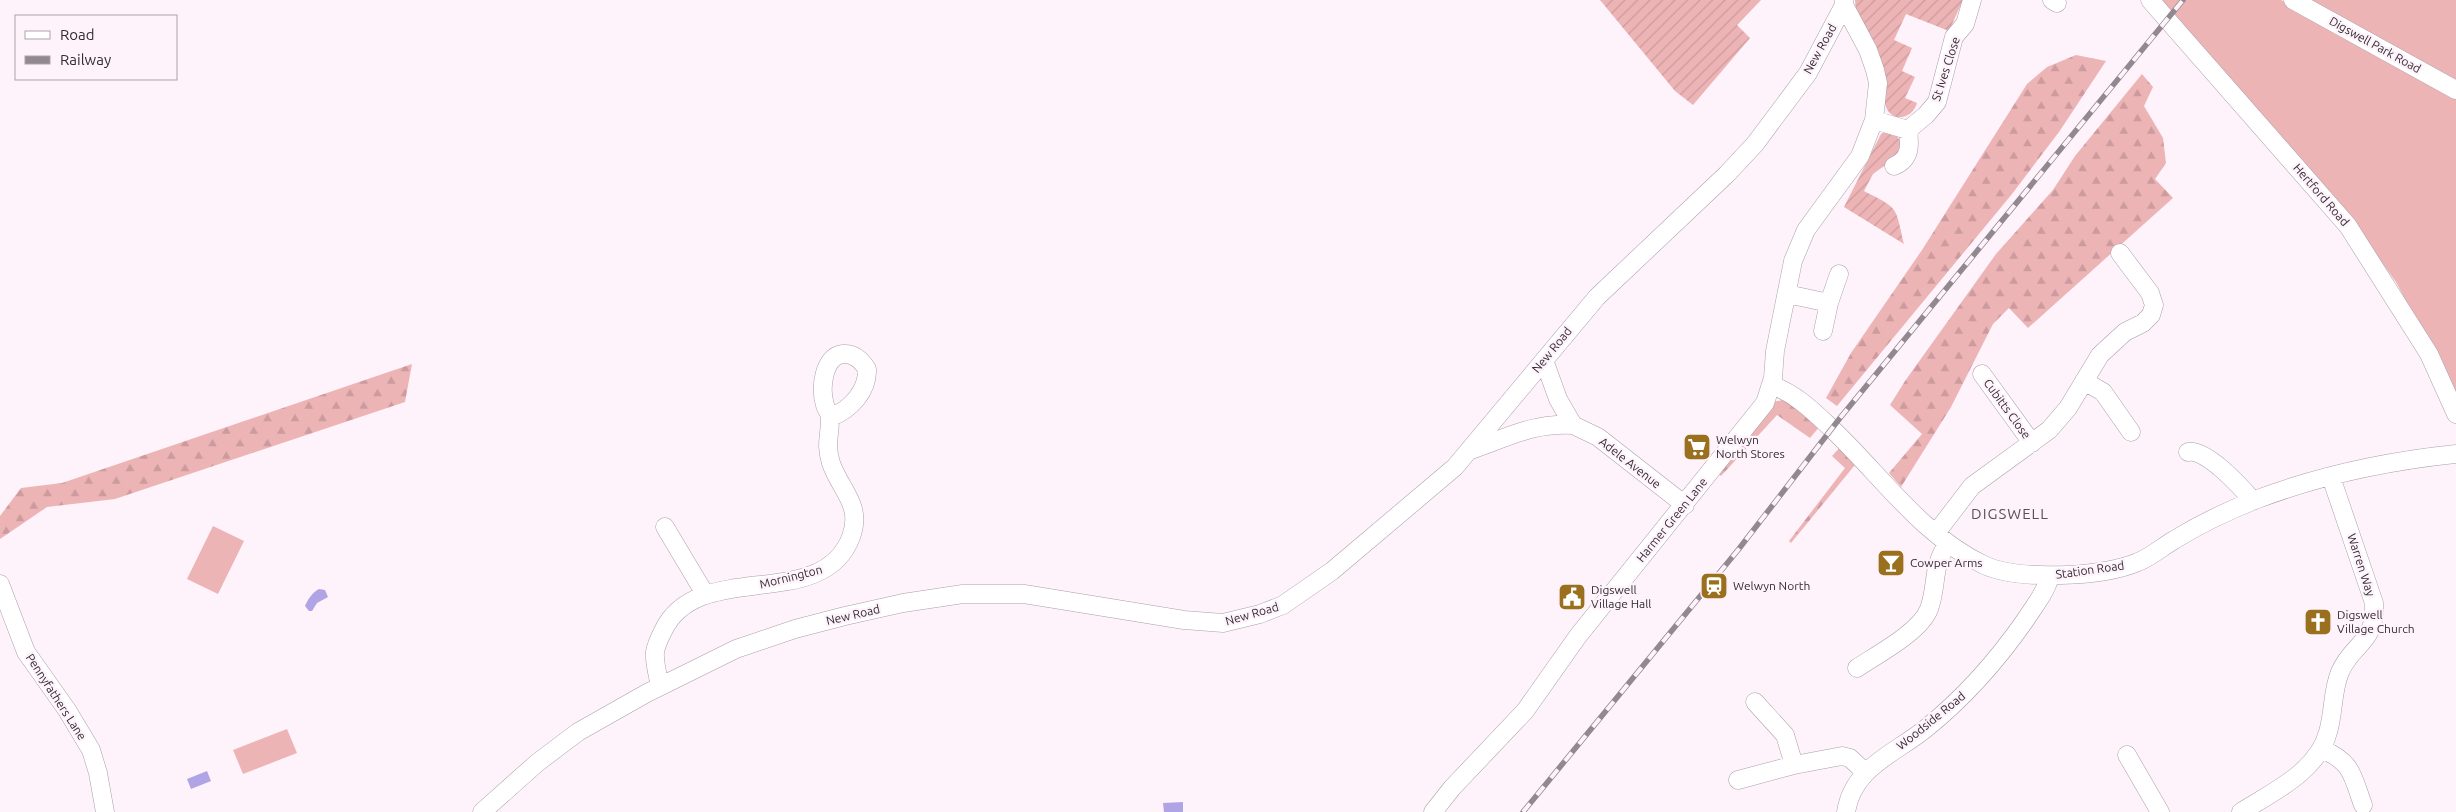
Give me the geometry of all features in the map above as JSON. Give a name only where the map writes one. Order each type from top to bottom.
[{"type":"street","name":"St Ives Close","points":[[1908,130],[1926,115],[1937,102],[1954,36],[1965,24],[1972,0]]},
{"type":"street","name":"Hertford Road","points":[[2150,0],[2348,226],[2429,354],[2456,414]]},
{"type":"street","name":"Digswell Park Road","points":[[2293,0],[2456,90]]},
{"type":"street","name":"Harmer Green Lane","points":[[1433,812],[1452,788],[1526,711],[1578,636],[1765,403],[1771,385],[1793,261],[1806,230],[1851,170],[1866,142],[1874,120],[1878,83],[1875,70],[1868,50],[1844,2]]},
{"type":"street","name":"New Road","points":[[482,812],[537,763],[578,732],[660,686],[736,649],[795,629],[894,605],[963,594],[1024,594],[1184,620],[1223,623],[1260,614],[1283,604],[1332,571],[1455,467],[1597,297],[1755,144],[1808,73],[1844,2]]},
{"type":"street","points":[[1874,120],[1908,130],[1908,152],[1902,163],[1894,166]]},
{"type":"street","name":"Cubitts Close","points":[[1857,668],[1892,645],[1924,619],[1933,595],[1942,538],[1972,486],[2049,430],[2068,408],[2092,365],[2106,348],[2125,332],[2148,319],[2153,310],[2150,293],[2120,254]]},
{"type":"street","points":[[1823,331],[1829,303],[1839,274]]},
{"type":"street","points":[[1787,294],[1829,303]]},
{"type":"street","points":[[1544,360],[1550,381],[1573,425]]},
{"type":"street","name":"Cubitts Close","points":[[1982,374],[2032,443]]},
{"type":"street","points":[[2084,381],[2103,392],[2131,432]]},
{"type":"street","name":"Station Road","points":[[1771,385],[1785,390],[1817,415],[1942,538],[1972,559],[1998,570],[2021,575],[2050,576],[2121,568],[2138,562],[2203,523],[2253,501],[2331,477],[2409,460],[2456,454]]},
{"type":"street","name":"Mornington","points":[[660,686],[655,653],[669,617],[684,604],[705,594],[779,582],[823,571],[844,551],[854,528],[854,517],[848,494],[832,465],[828,448],[831,417]]},
{"type":"street","name":"Adele Avenue","points":[[1470,450],[1531,427],[1550,424],[1573,425],[1598,436],[1684,505]]},
{"type":"street","points":[[2188,452],[2198,452],[2211,460],[2253,501]]},
{"type":"street","name":"Warren Way","points":[[2241,812],[2298,774],[2322,749],[2332,719],[2340,671],[2368,635],[2374,619],[2374,603],[2331,477]]},
{"type":"street","points":[[665,527],[705,594]]},
{"type":"street","name":"Woodside Road","points":[[1846,812],[1850,793],[1866,772],[1954,705],[2006,648],[2046,587],[2050,576]]},
{"type":"street","name":"Pennyfathers Lane","points":[[0,584],[26,652],[68,710],[91,750],[98,773],[104,812]]},
{"type":"street","points":[[1755,702],[1785,735],[1794,765]]},
{"type":"street","points":[[2322,749],[2336,755],[2347,764],[2364,805]]},
{"type":"street","points":[[2127,755],[2160,812]]},
{"type":"street","points":[[1738,780],[1794,765],[1842,756],[1850,758],[1866,772]]},
{"type":"green space","points":[[1600,0],[1761,0],[1737,25],[1750,38],[1693,105],[1675,91]]},
{"type":"green space","points":[[1855,0],[1963,0],[1949,31],[1906,14],[1894,40],[1912,48],[1902,71],[1915,77],[1905,98],[1917,103],[1911,112],[1903,117],[1893,116],[1886,107],[1884,75],[1860,21]]},
{"type":"green space","points":[[2160,0],[2281,0],[2456,96],[2456,395],[2396,282],[2351,220]]},
{"type":"green space","points":[[2304,0],[2456,0],[2456,82]]},
{"type":"green space","points":[[2076,55],[2106,61],[2059,132],[2012,194],[1837,406],[1826,398],[1851,353],[1922,250],[2027,84],[2047,67]]},
{"type":"green space","points":[[2142,74],[2153,87],[2144,106],[2163,138],[2166,163],[2155,179],[2173,198],[2028,328],[2009,308],[1993,324],[1951,407],[1901,487],[1889,473],[1922,434],[1890,405],[1905,381],[1996,254],[2053,190],[2075,156]]},
{"type":"green space","points":[[1886,131],[1896,134],[1901,143],[1900,154],[1873,174],[1864,191],[1884,201],[1894,210],[1904,244],[1844,207],[1881,134]]},
{"type":"green space","points":[[412,364],[405,402],[115,499],[47,507],[0,539],[0,516],[21,488],[62,483]]},
{"type":"green space","points":[[1787,399],[1820,426],[1810,438],[1777,415],[1721,476],[1717,472],[1773,402]]},
{"type":"green space","points":[[1842,445],[1859,460],[1791,543],[1789,541],[1845,468],[1832,456]]},
{"type":"green space","points":[[213,526],[244,541],[218,594],[187,579]]},
{"type":"green space","points":[[287,729],[297,753],[243,774],[233,750]]},
{"type":"shaded area","points":[[319,589],[325,590],[328,597],[317,603],[312,611],[309,611],[305,606],[310,596]]},
{"type":"shaded area","points":[[207,771],[211,781],[191,789],[187,779]]},
{"type":"shaded area","points":[[1183,802],[1183,812],[1164,812],[1163,803]]},
{"type":"railway","points":[[1523,812],[1738,550],[1840,418],[2183,0]]},
{"type":"place","name":"Welwyn North Stores","points":[[1697,447]]},
{"type":"place","name":"Cowper Arms","points":[[1891,563]]},
{"type":"place","name":"Welwyn North","points":[[1714,586]]},
{"type":"place","name":"Digswell Village Hall","points":[[1572,597]]},
{"type":"place","name":"Digswell Village Church","points":[[2318,622]]},
{"type":"district","name":"DIGSWELL","points":[[2010,514]]}]
